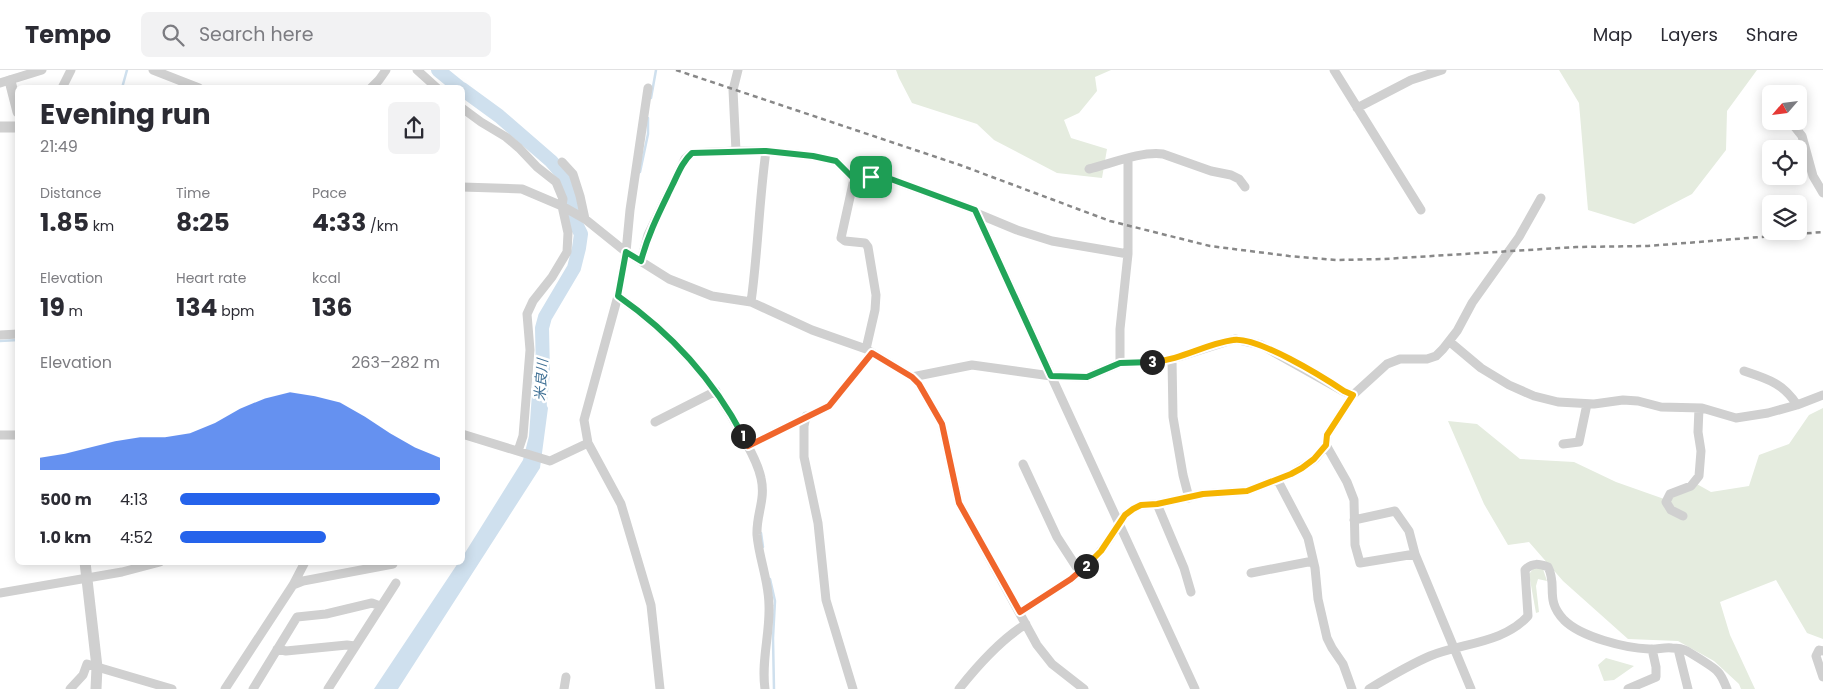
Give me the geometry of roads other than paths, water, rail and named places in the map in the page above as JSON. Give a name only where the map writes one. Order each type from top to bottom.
[{"type":"street","points":[[15,105],[5,82],[24,74],[42,70]]},
{"type":"street","points":[[64,85],[71,70]]},
{"type":"street","points":[[153,70],[191,85]]},
{"type":"street","points":[[374,85],[386,70]]},
{"type":"street","points":[[416,70],[434,85]]},
{"type":"street","points":[[736,151],[733,90],[738,70]]},
{"type":"street","points":[[1334,70],[1421,210]]},
{"type":"street","points":[[1357,108],[1411,80],[1442,70]]},
{"type":"street","points":[[648,88],[630,210],[626,252],[618,296],[584,420],[588,443],[622,504],[646,586],[651,605],[660,689]]},
{"type":"street","points":[[465,110],[506,137],[537,167],[556,182],[563,199],[562,206],[568,233],[568,252],[552,277],[533,301],[527,314],[530,350],[523,436],[518,451]]},
{"type":"street","points":[[0,127],[15,127]]},
{"type":"street","points":[[1797,130],[1802,136],[1813,176],[1823,193]]},
{"type":"street","points":[[751,302],[760,193],[766,151]]},
{"type":"street","points":[[641,261],[648,236],[685,160],[692,153],[766,151],[813,156],[836,161],[854,179],[862,180],[875,176],[888,178],[975,210],[1195,689]]},
{"type":"street","points":[[1089,169],[1156,153],[1211,171],[1231,175],[1239,179],[1245,187]]},
{"type":"street","points":[[1120,363],[1120,329],[1128,254],[1128,159]]},
{"type":"street","points":[[562,162],[573,174],[585,219]]},
{"type":"street","points":[[748,446],[829,406],[869,351],[876,295],[868,247],[865,243],[845,241],[841,238],[854,179]]},
{"type":"street","points":[[465,187],[522,189],[562,206],[585,219],[626,252],[670,278],[712,296],[751,302],[812,330],[869,351],[912,377],[919,384],[942,424],[959,503],[1037,645],[1052,664],[1084,689]]},
{"type":"street","points":[[1020,612],[1092,562],[1125,515],[1133,509],[1141,505],[1157,504],[1203,494],[1247,491],[1291,474],[1314,459],[1326,445],[1327,435],[1353,395],[1387,364],[1400,359],[1426,359],[1436,356],[1450,342],[1472,302],[1524,231],[1541,198]]},
{"type":"street","points":[[976,213],[1017,230],[1052,241],[1128,254]]},
{"type":"street","points":[[618,296],[643,314],[670,338],[716,391],[758,464],[763,497],[757,534],[770,608],[763,664],[764,689]]},
{"type":"street","points":[[0,335],[15,334]]},
{"type":"street","points":[[912,377],[972,366],[1051,376],[1087,377],[1120,363],[1155,362],[1172,359],[1236,339],[1261,345],[1353,395]]},
{"type":"street","points":[[1450,342],[1481,368],[1509,385],[1547,400],[1586,404],[1624,400],[1638,401],[1661,407],[1699,408],[1736,418],[1768,413],[1823,395]]},
{"type":"street","points":[[1172,359],[1172,417],[1182,475],[1189,498]]},
{"type":"street","points":[[1744,371],[1783,386],[1797,405]]},
{"type":"street","points":[[655,422],[716,391]]},
{"type":"street","points":[[1563,444],[1579,442],[1586,404]]},
{"type":"street","points":[[1683,516],[1671,510],[1666,502],[1670,494],[1691,486],[1699,476],[1701,451],[1698,432],[1699,408]]},
{"type":"street","points":[[806,416],[804,426],[804,457],[818,524],[826,600],[853,689]]},
{"type":"street","points":[[0,435],[15,435]]},
{"type":"street","points":[[465,435],[550,461],[588,443]]},
{"type":"street","points":[[1326,445],[1343,475],[1354,500],[1355,545],[1360,563],[1415,554]]},
{"type":"street","points":[[1024,464],[1057,537],[1079,572]]},
{"type":"street","points":[[1277,478],[1308,538],[1315,583],[1328,638],[1343,664],[1352,689]]},
{"type":"street","points":[[1157,504],[1184,568],[1191,592]]},
{"type":"street","points":[[1354,520],[1395,511],[1409,531],[1415,554],[1471,689]]},
{"type":"street","points":[[1251,573],[1313,561]]},
{"type":"street","points":[[1369,689],[1430,656],[1505,634],[1519,626],[1528,616],[1525,570],[1530,566],[1538,564],[1548,567],[1553,576],[1551,597],[1557,611],[1565,621],[1577,629],[1616,645],[1652,650],[1670,648],[1686,651],[1718,672],[1727,689]]},
{"type":"street","points":[[85,565],[97,667],[96,689]]},
{"type":"street","points":[[0,592],[122,572],[149,565]]},
{"type":"street","points":[[225,689],[304,565]]},
{"type":"street","points":[[293,585],[303,581],[388,565]]},
{"type":"street","points":[[328,689],[396,582]]},
{"type":"street","points":[[253,689],[296,617],[326,614],[372,603],[380,606]]},
{"type":"street","points":[[959,689],[968,677],[1012,633],[1026,624]]},
{"type":"street","points":[[277,649],[286,651],[346,645],[355,646]]},
{"type":"street","points":[[1678,649],[1688,689]]},
{"type":"street","points":[[1628,689],[1641,686],[1656,678],[1656,667],[1652,650]]},
{"type":"street","points":[[1823,651],[1819,650],[1816,656],[1823,677]]},
{"type":"street","points":[[70,689],[83,674],[87,664],[172,689]]},
{"type":"street","points":[[564,689],[566,677]]},
{"type":"water","points":[[533,379],[548,408],[540,468],[398,689],[374,689],[457,565],[465,565],[465,553],[523,460],[529,436]]},
{"type":"waterway","points":[[123,85],[127,70]]},
{"type":"waterway","name":"米良川","points":[[438,70],[456,85]]},
{"type":"waterway","points":[[651,98],[656,70]]},
{"type":"waterway","name":"米良川","points":[[465,91],[499,116],[551,161],[567,179],[573,200],[572,216],[581,234],[574,268],[545,317],[542,328],[543,373],[539,411]]},
{"type":"waterway","points":[[640,172],[648,134],[648,118]]},
{"type":"waterway","points":[[0,341],[15,340]]},
{"type":"waterway","points":[[761,533],[763,547]]},
{"type":"waterway","points":[[770,579],[775,601],[773,638],[774,689]]},
{"type":"railway","points":[[676,70],[960,165],[1110,221],[1210,246],[1336,260],[1384,259],[1576,247],[1648,246],[1823,232]]}]
